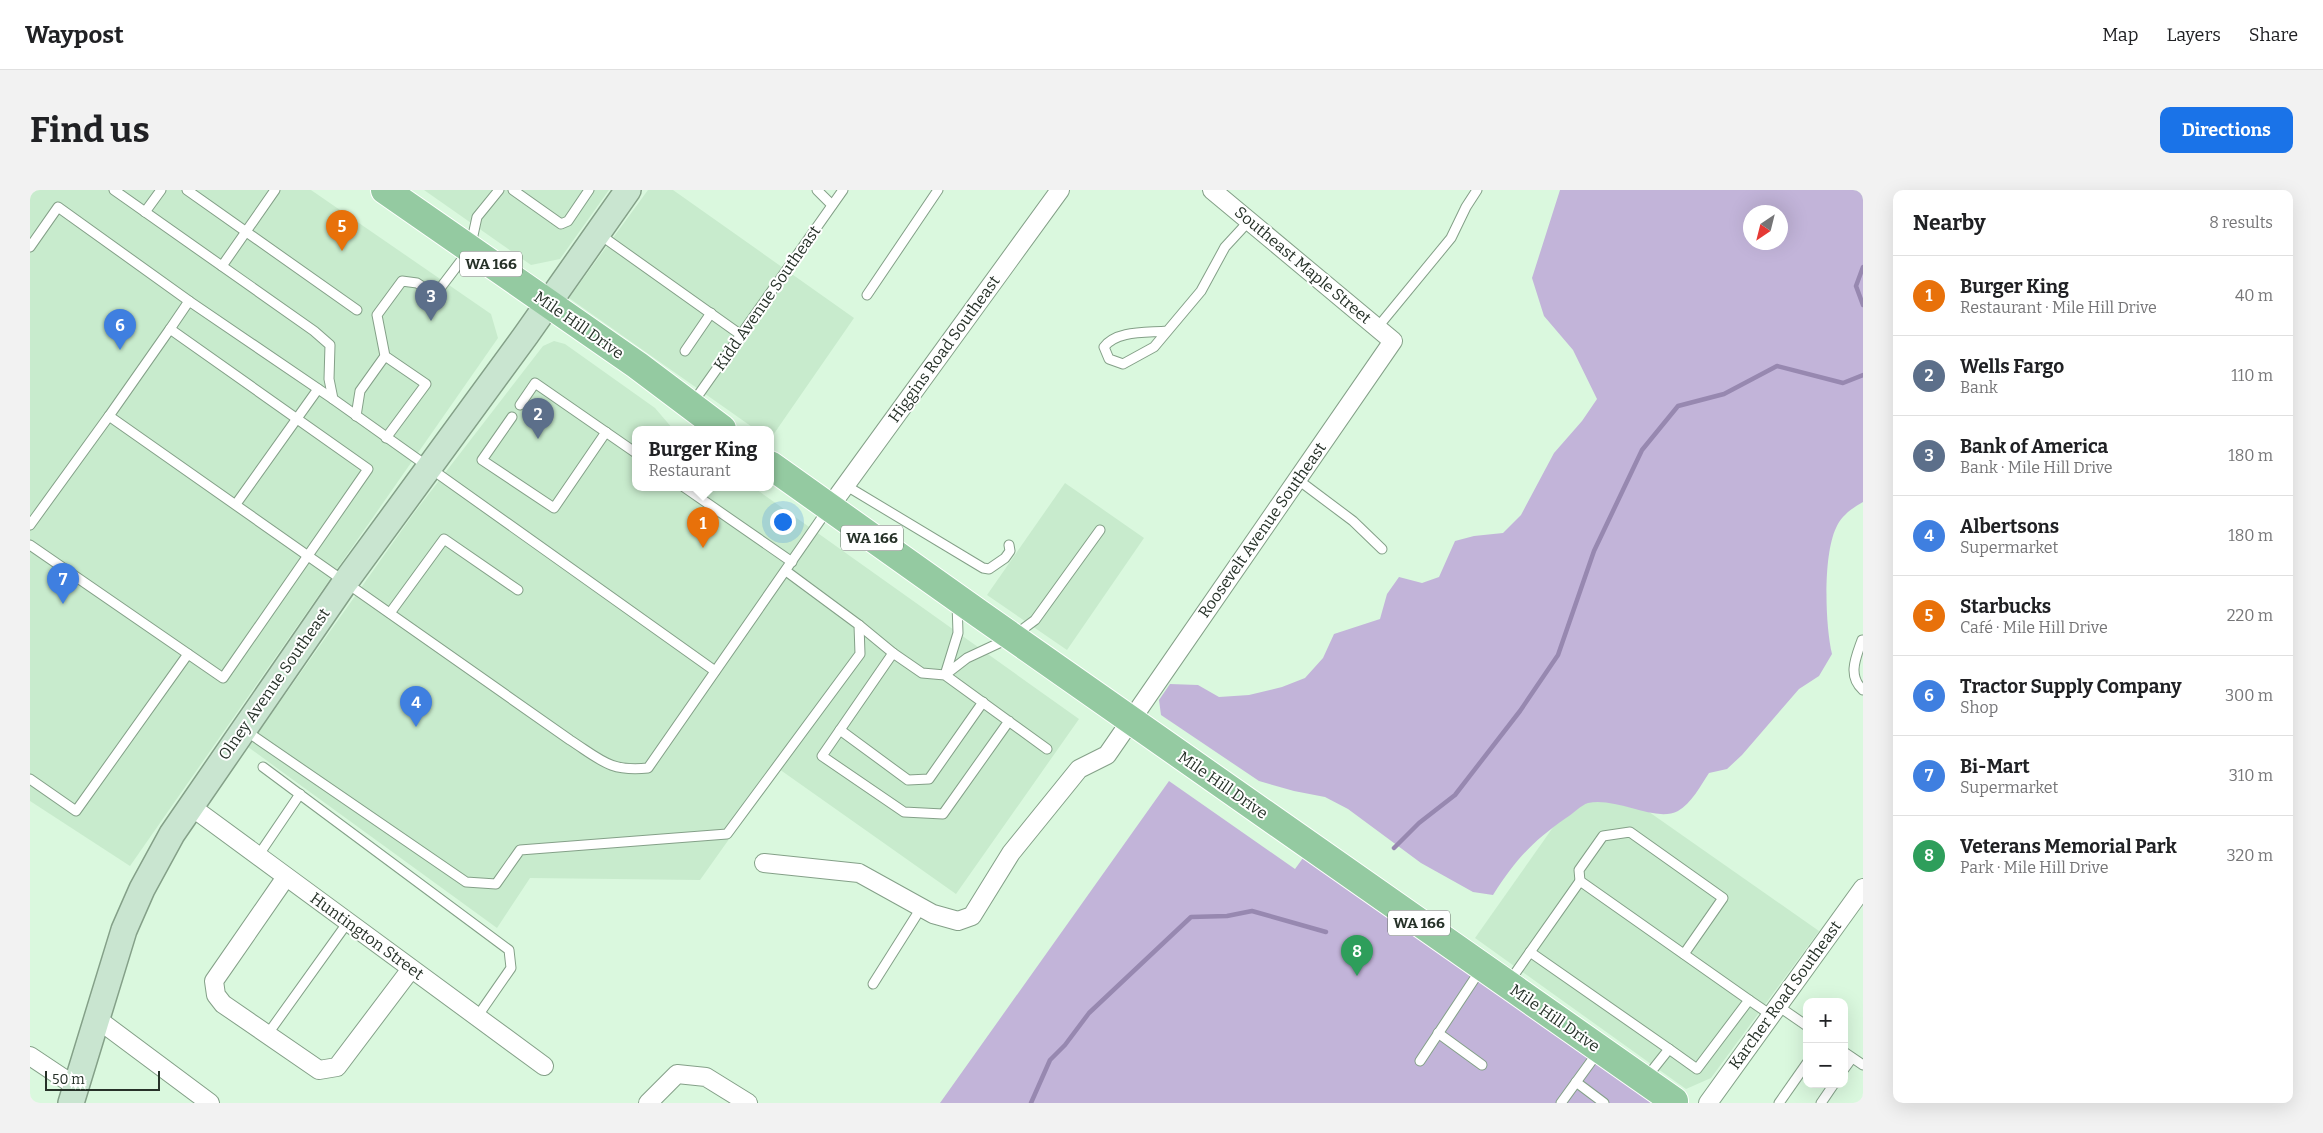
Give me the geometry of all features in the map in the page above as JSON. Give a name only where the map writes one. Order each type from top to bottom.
[{"type":"main road","name":"Mile Hill Drive","points":[[384,190],[548,303],[718,426]]},
{"type":"main road","name":"Olney Avenue Southeast","points":[[73,1095],[115,955],[135,904],[160,853],[189,805],[346,581],[628,190]]},
{"type":"main road","name":"Mile Hill Drive","points":[[774,468],[828,508],[1675,1102]]},
{"type":"street","name":"Higgins Road Southeast","points":[[828,508],[1060,190]]},
{"type":"street","name":"Southeast Maple Street","points":[[1212,190],[1393,341]]},
{"type":"street","name":"Roosevelt Avenue Southeast","points":[[764,862],[859,873],[933,914],[958,922],[972,916],[1011,853],[1079,769],[1107,755],[1393,341]]},
{"type":"street","name":"Huntington Street","points":[[189,805],[544,1066]]},
{"type":"street","points":[[286,877],[214,981],[216,994],[223,1004],[319,1070],[337,1066],[411,968]]},
{"type":"street","name":"Karcher Road Southeast","points":[[1708,1103],[1863,888]]},
{"type":"street","points":[[96,1018],[210,1103]]},
{"type":"street","points":[[30,1056],[73,1095]]},
{"type":"street","points":[[648,1103],[677,1074],[706,1077],[748,1103]]},
{"type":"lane","points":[[114,190],[314,331],[330,345],[329,379],[333,400]]},
{"type":"lane","points":[[146,212],[161,190]]},
{"type":"lane","points":[[187,190],[358,310]]},
{"type":"lane","points":[[222,266],[275,190]]},
{"type":"lane","points":[[386,438],[426,384],[386,356],[378,315],[402,281],[417,283],[435,296],[470,249],[477,217],[499,190]]},
{"type":"lane","points":[[513,190],[561,224],[568,221],[590,190]]},
{"type":"lane","points":[[817,190],[832,205]]},
{"type":"lane","name":"Kidd Avenue Southeast","points":[[691,406],[843,190]]},
{"type":"lane","points":[[867,295],[938,190]]},
{"type":"lane","points":[[1377,328],[1451,238],[1466,207],[1477,190]]},
{"type":"lane","points":[[30,247],[58,207],[715,671]]},
{"type":"lane","points":[[1167,331],[1131,334],[1109,340],[1104,347],[1109,359],[1123,364],[1154,347],[1200,291],[1225,247],[1249,221]]},
{"type":"lane","points":[[597,233],[741,335]]},
{"type":"lane","points":[[30,525],[189,301]]},
{"type":"lane","points":[[685,351],[711,313]]},
{"type":"lane","points":[[30,545],[222,678],[368,469],[170,328]]},
{"type":"lane","points":[[356,416],[360,391],[386,356]]},
{"type":"lane","points":[[520,405],[535,383],[632,450]]},
{"type":"lane","points":[[236,504],[318,389]]},
{"type":"lane","points":[[109,416],[570,740],[606,764],[625,770],[648,768],[828,508]]},
{"type":"lane","points":[[512,417],[482,460],[554,508],[606,432]]},
{"type":"lane","points":[[1298,479],[1347,517],[1382,549]]},
{"type":"lane","points":[[845,485],[983,568],[989,569],[1006,558],[1010,551],[1009,546]]},
{"type":"lane","points":[[690,491],[792,562]]},
{"type":"lane","points":[[945,675],[967,658],[1012,637],[1035,620],[1100,530]]},
{"type":"lane","points":[[390,613],[444,539],[518,590]]},
{"type":"lane","points":[[786,571],[922,673],[945,675],[1048,749]]},
{"type":"lane","points":[[945,675],[958,633],[957,598]]},
{"type":"lane","points":[[242,729],[466,882],[496,884],[520,850],[727,834],[860,654],[859,625]]},
{"type":"lane","points":[[1862,640],[1853,672],[1855,681],[1863,690]]},
{"type":"lane","points":[[893,653],[822,756],[904,812],[943,814],[1009,721]]},
{"type":"lane","points":[[30,779],[76,812],[188,654]]},
{"type":"lane","points":[[840,730],[908,780],[920,781],[929,779],[983,702]]},
{"type":"lane","points":[[263,767],[509,950],[511,968],[477,1017]]},
{"type":"lane","points":[[258,856],[300,794]]},
{"type":"lane","points":[[1507,985],[1580,881],[1579,870],[1603,836],[1630,832],[1723,898],[1684,954]]},
{"type":"lane","points":[[1580,881],[1749,1000],[1803,1024]]},
{"type":"lane","points":[[873,984],[921,908]]},
{"type":"lane","points":[[267,1035],[348,922]]},
{"type":"lane","points":[[1530,952],[1698,1069],[1749,1000]]},
{"type":"lane","points":[[1420,1061],[1482,967]]},
{"type":"lane","points":[[1438,1033],[1482,1065]]},
{"type":"lane","points":[[1561,1103],[1600,1049]]},
{"type":"lane","points":[[1645,1080],[1669,1049]]},
{"type":"lane","points":[[1848,1055],[1863,1066]]},
{"type":"lane","points":[[1848,1064],[1852,1058]]},
{"type":"lane","points":[[1779,1103],[1803,1069]]},
{"type":"lane","points":[[1576,1082],[1604,1103]]},
{"type":"lane","points":[[1821,1103],[1831,1088]]},
{"type":"shaded area","points":[[30,190],[311,190],[491,314],[498,338],[130,866],[30,801]]},
{"type":"shaded area","points":[[424,190],[609,190],[560,259],[531,265]]},
{"type":"shaded area","points":[[648,190],[673,190],[854,318],[774,434],[774,426],[751,426],[569,298]]},
{"type":"shaded area","points":[[1560,190],[1863,190],[1863,502],[1844,516],[1836,528],[1832,540],[1826,590],[1832,654],[1819,676],[1799,689],[1742,755],[1727,769],[1709,773],[1683,808],[1669,814],[1658,814],[1611,803],[1585,804],[1534,843],[1509,871],[1493,895],[1473,892],[1421,863],[1348,809],[1325,797],[1259,781],[1161,715],[1159,700],[1170,684],[1198,685],[1219,697],[1249,695],[1282,687],[1305,678],[1323,658],[1334,634],[1380,619],[1387,594],[1399,577],[1422,583],[1439,577],[1455,541],[1474,536],[1503,533],[1521,515],[1554,453],[1582,421],[1597,399],[1573,350],[1544,316],[1532,278]]},
{"type":"shaded area","points":[[554,341],[565,344],[655,408],[670,426],[632,426],[632,491],[759,491],[1079,719],[956,894],[779,769],[700,880],[530,878],[497,928],[248,747],[414,513],[543,346]]},
{"type":"shaded area","points":[[1065,483],[1144,538],[1067,650],[987,595]]},
{"type":"shaded area","points":[[1592,772],[1819,931],[1711,1078],[1686,1089],[1475,938]]},
{"type":"shaded area","points":[[1169,781],[1295,869],[1311,847],[1677,1103],[940,1103]]},
{"type":"waterway","points":[[1863,267],[1856,286],[1863,305]]},
{"type":"waterway","points":[[1394,848],[1419,823],[1455,795],[1520,711],[1558,655],[1594,551],[1642,450],[1678,406],[1724,394],[1777,366],[1843,383],[1863,375]]},
{"type":"waterway","points":[[1031,1103],[1050,1060],[1065,1045],[1089,1013],[1191,917],[1227,916],[1252,911],[1326,932]]},
{"type":"place","name":"Starbucks","points":[[342,251]]},
{"type":"place","name":"Bank of America","points":[[431,321]]},
{"type":"place","name":"Tractor Supply Company","points":[[120,350]]},
{"type":"place","name":"Wells Fargo","points":[[538,439]]},
{"type":"place","name":"Burger King","points":[[703,548]]},
{"type":"place","name":"Bi-Mart","points":[[63,604]]},
{"type":"place","name":"Albertsons","points":[[416,727]]},
{"type":"place","name":"Veterans Memorial Park","points":[[1357,976]]}]
